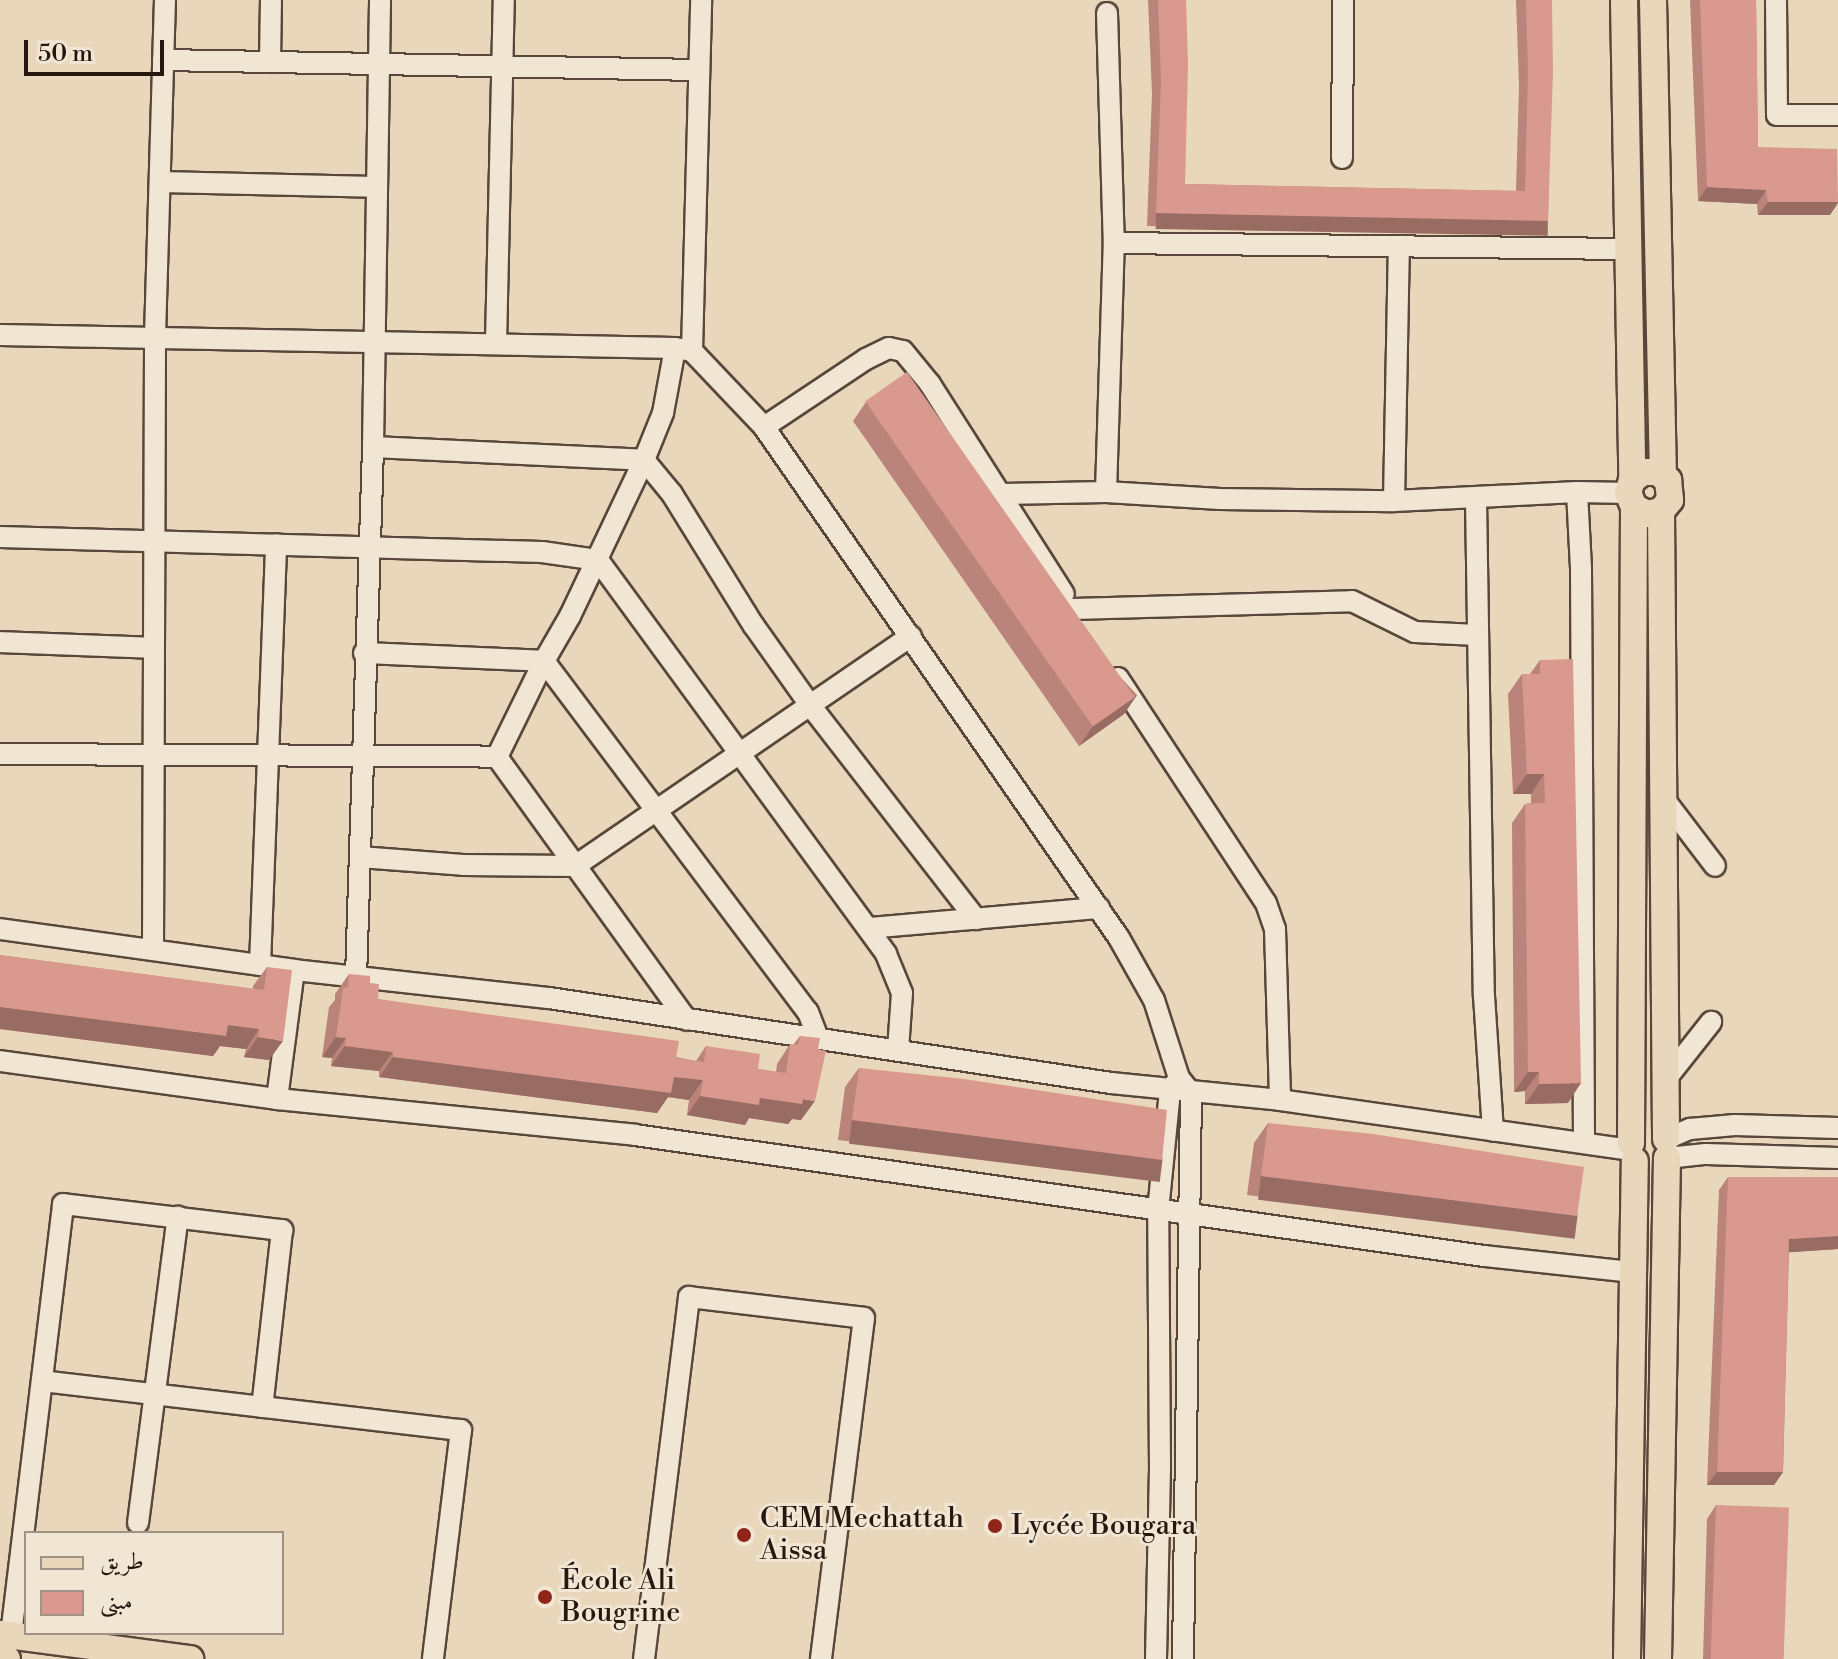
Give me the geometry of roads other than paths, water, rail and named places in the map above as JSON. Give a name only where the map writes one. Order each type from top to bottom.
[{"type":"main road","points":[[1653,0],[1663,475],[1672,493],[1661,511],[1667,1148],[1658,1659]]},
{"type":"main road","points":[[1624,13],[1631,493],[1632,1272],[1627,1659]]},
{"type":"main road","points":[[1631,493],[1643,472],[1663,475]]},
{"type":"main road","points":[[1631,493],[1647,514],[1661,511]]},
{"type":"main road","points":[[1632,1151],[1652,1168],[1667,1148]]},
{"type":"main road","points":[[4,1647],[190,1659]]},
{"type":"street","points":[[153,949],[155,336],[165,0]]},
{"type":"street","points":[[270,62],[271,0]]},
{"type":"street","points":[[356,977],[367,546],[373,447],[372,343],[380,0]]},
{"type":"street","points":[[496,343],[504,0]]},
{"type":"street","points":[[497,757],[598,560],[644,460],[684,349],[701,0]]},
{"type":"street","points":[[1342,158],[1343,0]]},
{"type":"street","points":[[1609,0],[1624,13]]},
{"type":"street","points":[[1776,0],[1777,115],[1838,115]]},
{"type":"street","points":[[1106,492],[1114,243],[1107,13]]},
{"type":"street","points":[[163,60],[699,70]]},
{"type":"street","points":[[160,182],[376,187]]},
{"type":"street","points":[[1114,243],[1627,249]]},
{"type":"street","points":[[1394,501],[1399,246]]},
{"type":"street","points":[[0,335],[684,349],[764,427],[1099,908],[1154,1000],[1180,1087],[1189,1213],[1183,1659]]},
{"type":"street","points":[[764,427],[866,359],[889,348],[903,351],[930,384],[1003,494],[1087,630]]},
{"type":"street","points":[[373,447],[644,460],[672,494],[754,626],[810,705],[976,919]]},
{"type":"street","points":[[1003,494],[1106,492],[1220,499],[1394,501],[1577,492],[1631,493]]},
{"type":"street","points":[[1577,492],[1582,614],[1584,1143]]},
{"type":"street","points":[[1476,499],[1484,996],[1493,1131]]},
{"type":"street","points":[[0,537],[542,552],[598,560],[886,954],[902,993],[898,1050]]},
{"type":"street","points":[[260,965],[276,544]]},
{"type":"street","points":[[1073,609],[1352,601],[1415,632],[1477,635]]},
{"type":"street","points":[[360,857],[463,865],[575,866],[911,636]]},
{"type":"street","points":[[0,642],[154,648]]},
{"type":"street","points":[[364,653],[544,661]]},
{"type":"street","points":[[1103,654],[1266,903],[1275,929],[1280,1100]]},
{"type":"street","points":[[544,661],[808,1012],[818,1038]]},
{"type":"street","points":[[0,754],[497,757]]},
{"type":"street","points":[[497,757],[687,1020]]},
{"type":"street","points":[[1664,799],[1715,866]]},
{"type":"street","points":[[869,928],[1099,908]]},
{"type":"street","points":[[0,929],[294,970],[534,996],[898,1050],[1280,1100],[1632,1151]]},
{"type":"street","points":[[277,1099],[294,970]]},
{"type":"street","points":[[1666,1079],[1711,1022]]},
{"type":"street","points":[[0,1061],[277,1099],[635,1135],[1484,1256],[1632,1272]]},
{"type":"street","points":[[1156,1659],[1160,1469],[1158,1211],[1180,1087]]},
{"type":"street","points":[[1667,1148],[1690,1129],[1735,1125],[1838,1128]]},
{"type":"street","points":[[1667,1148],[1706,1154],[1838,1158]]},
{"type":"street","points":[[4,1647],[42,1381],[63,1204],[282,1230],[262,1407]]},
{"type":"street","points":[[138,1523],[178,1217]]},
{"type":"street","points":[[644,1659],[689,1297],[864,1318],[821,1659]]},
{"type":"street","points":[[42,1381],[461,1430],[433,1659]]},
{"type":"place","name":"Lycée Bougara","points":[[995,1526]]},
{"type":"place","name":"CEM Mechattah Aissa","points":[[744,1535]]},
{"type":"place","name":"École Ali Bougrine","points":[[545,1597]]}]
